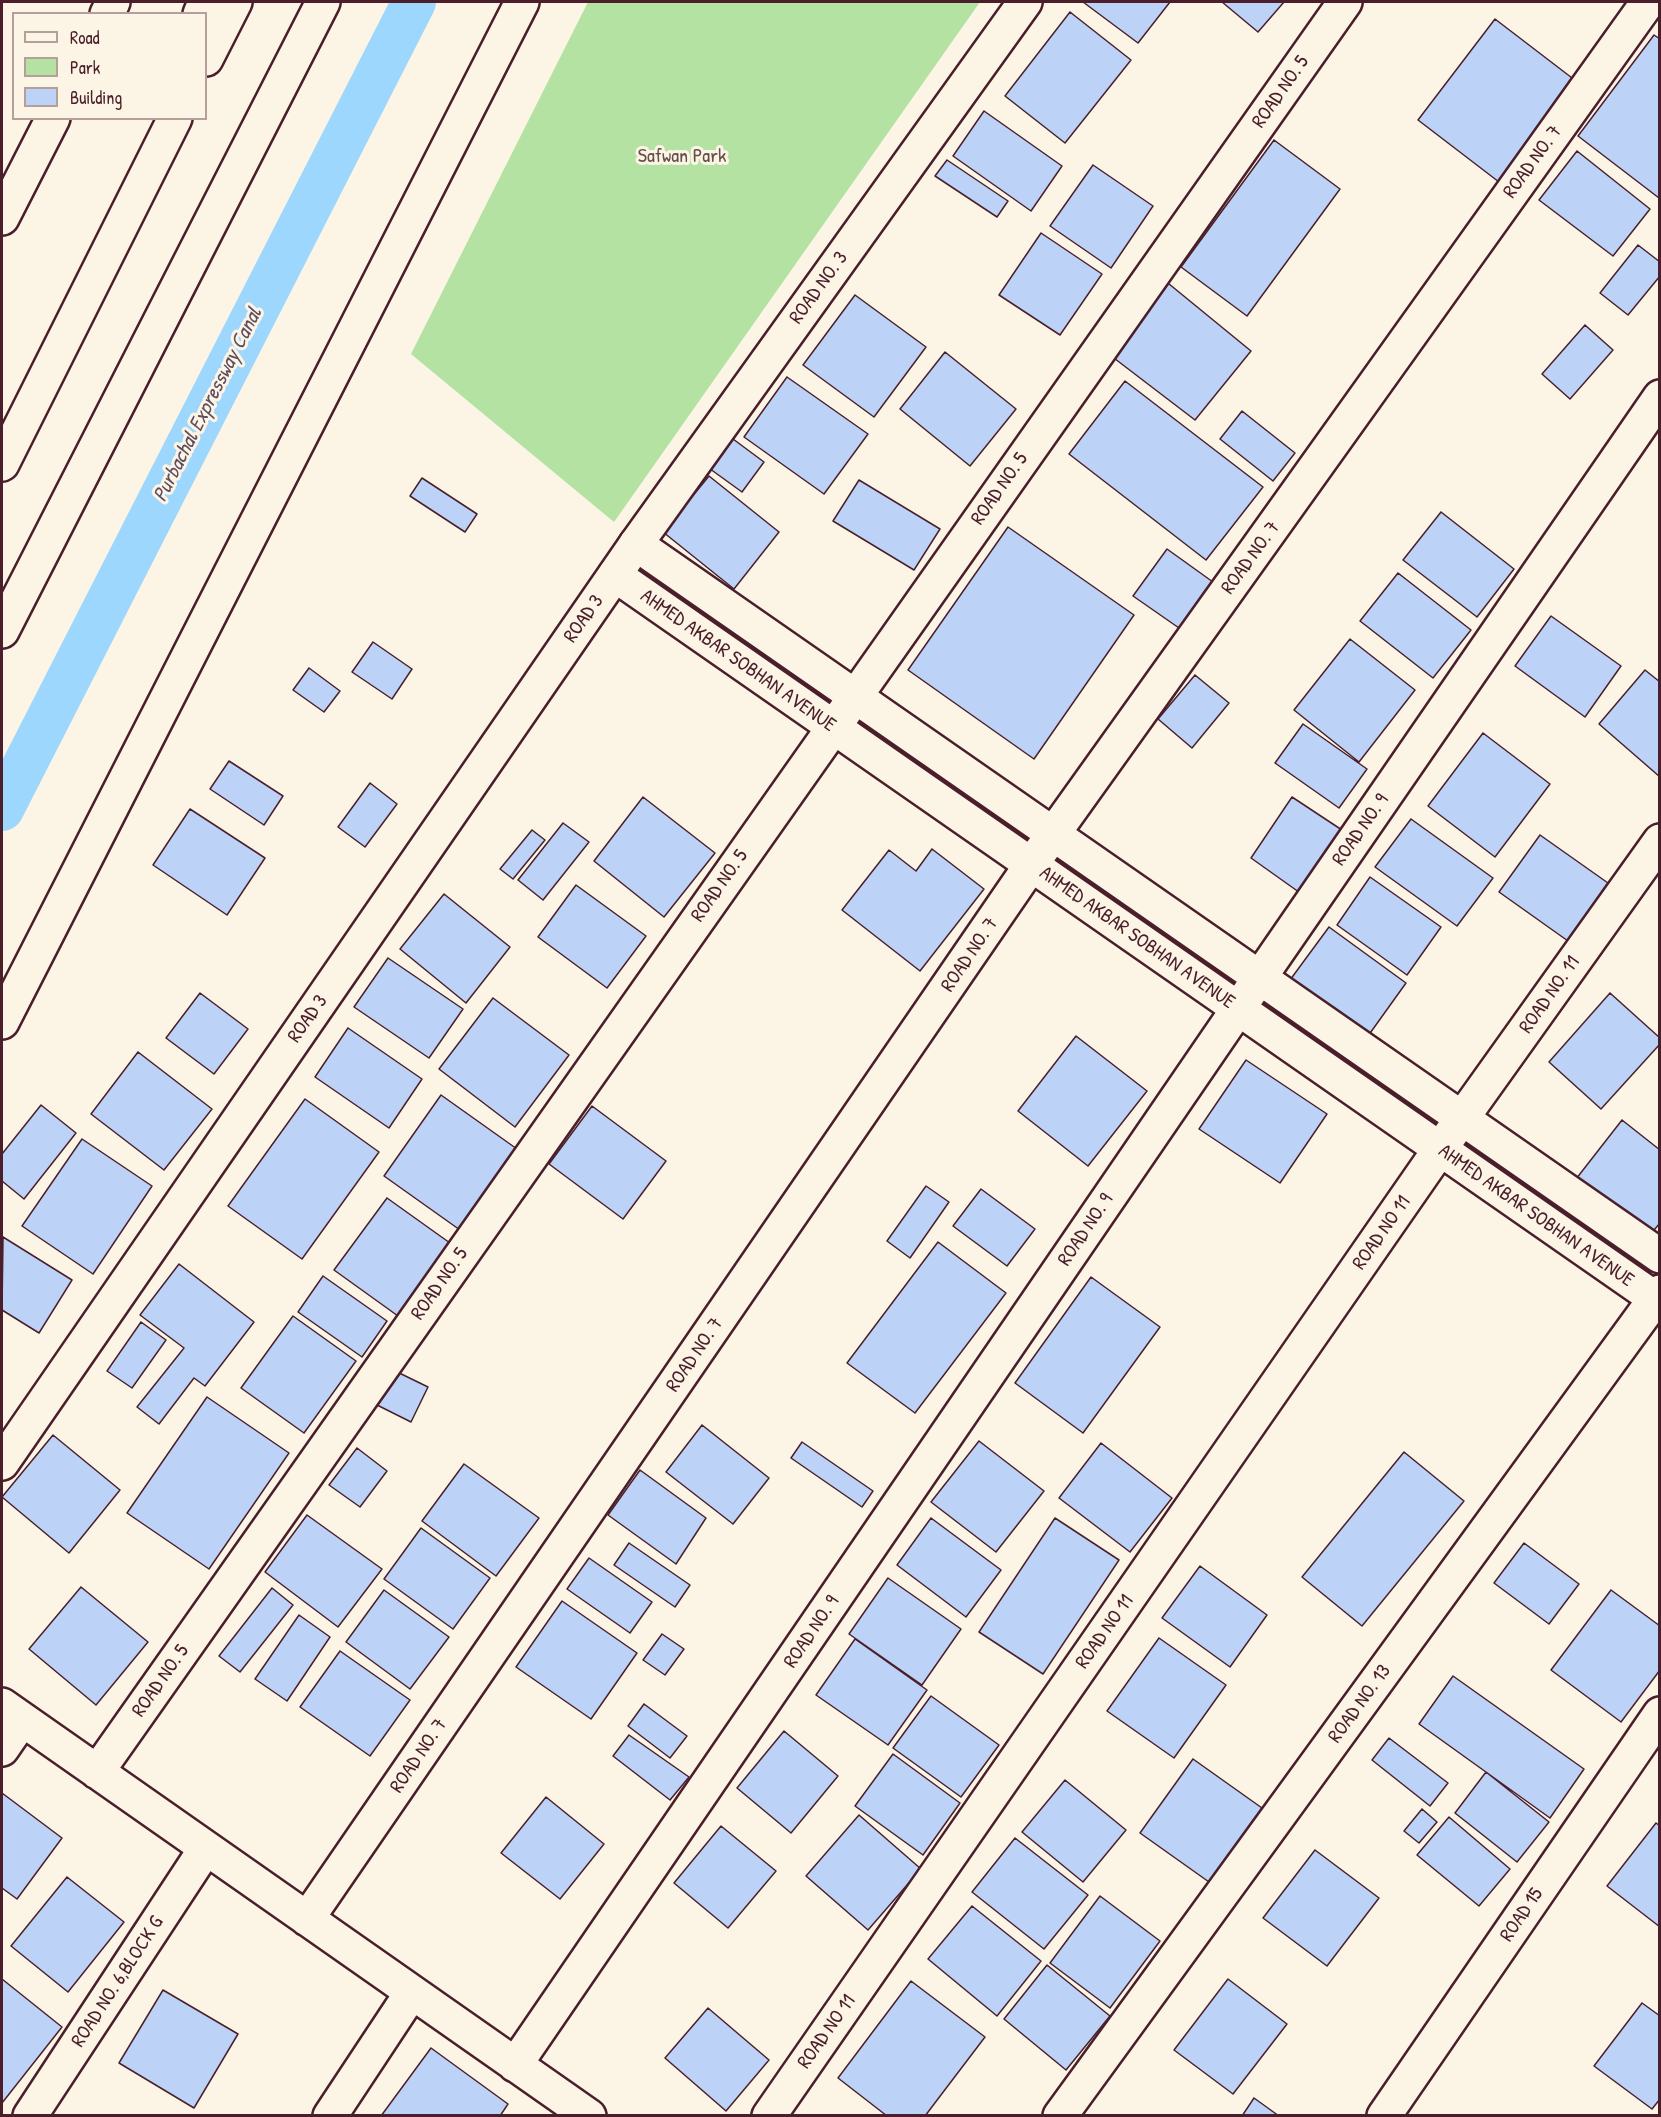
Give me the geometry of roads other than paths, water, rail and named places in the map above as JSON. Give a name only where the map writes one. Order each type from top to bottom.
[{"type":"main road","points":[[207,57],[235,2]]},
{"type":"main road","points":[[2,630],[323,2]]},
{"type":"main road","points":[[2,1022],[522,2]]},
{"type":"main road","name":"ROAD NO. 3","points":[[615,575],[1025,2]]},
{"type":"main road","name":"ROAD NO. 5","points":[[97,1772],[1345,2]]},
{"type":"main road","name":"ROAD NO. 7","points":[[307,1919],[1031,865],[1648,2]]},
{"type":"main road","points":[[2,218],[52,120]]},
{"type":"main road","points":[[2,464],[174,120]]},
{"type":"main road","name":"ROAD NO. 9","points":[[515,2065],[1659,397]]},
{"type":"main road","name":"AHMED AKBAR SOBHAN AVENUE","points":[[636,544],[1659,1256]]},
{"type":"main road","name":"AHMED AKBAR SOBHAN AVENUE","points":[[615,575],[1440,1149],[1658,1297]]},
{"type":"main road","name":"ROAD 3","points":[[2,1463],[615,575]]},
{"type":"main road","name":"ROAD NO. 11","points":[[1440,1149],[1659,841]]},
{"type":"main road","name":"ROAD NO 11","points":[[769,2115],[1440,1149]]},
{"type":"main road","name":"ROAD NO. 13","points":[[1060,2115],[1658,1297]]},
{"type":"main road","points":[[2,1749],[12,1713],[589,2115]]},
{"type":"main road","name":"ROAD 15","points":[[1384,2115],[1659,1714]]},
{"type":"main road","name":"ROAD NO. 6,BLOCK G","points":[[30,2115],[206,1848]]},
{"type":"main road","points":[[330,2115],[412,1992]]},
{"type":"waterway","name":"Purbachal Expressway Canal","points":[[2,809],[414,2]]},
{"type":"park label","name":"Safwan Park","points":[[682,157]]}]
